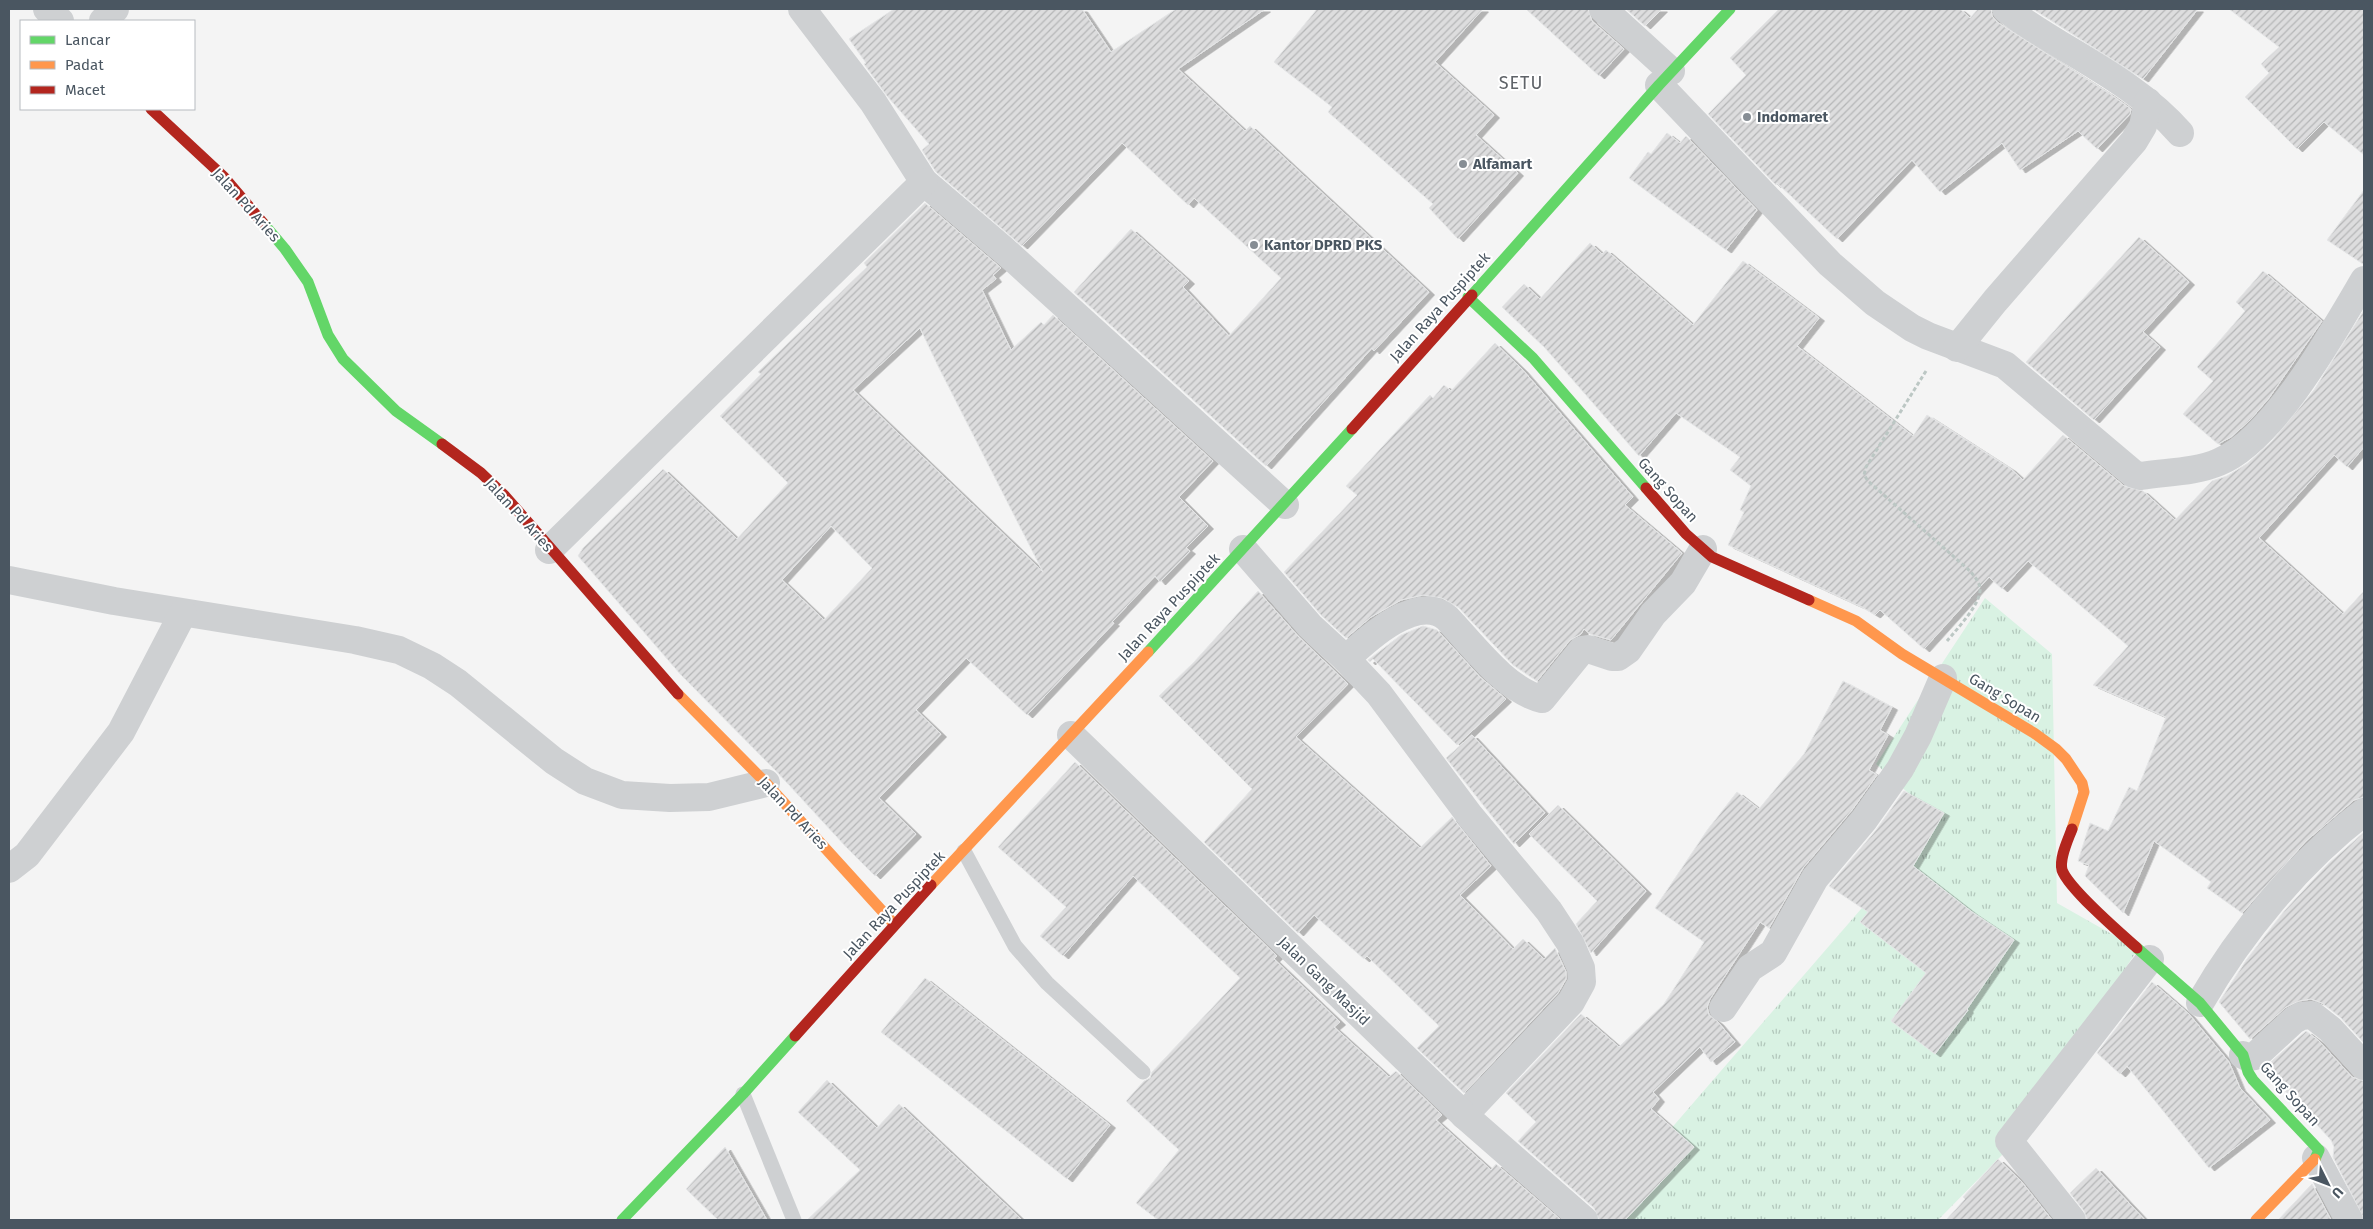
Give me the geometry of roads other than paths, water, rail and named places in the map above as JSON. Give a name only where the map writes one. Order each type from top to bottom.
[{"type":"street","points":[[48,9],[59,20]]},
{"type":"street","points":[[104,20],[115,9]]},
{"type":"street","points":[[802,9],[873,102],[924,182],[1005,251],[1285,505]]},
{"type":"street","points":[[1603,9],[1830,264],[1894,317],[1950,345],[2005,365],[2134,474],[2141,476],[2203,467],[2231,456],[2262,429],[2319,354],[2364,280]]},
{"type":"street","name":"Jalan Raya Puspiptek","points":[[622,1220],[744,1094],[894,924],[964,852],[1285,505],[1468,297],[1665,78],[1730,9]]},
{"type":"street","points":[[2006,9],[2050,40],[2112,76],[2148,102],[2180,133]]},
{"type":"street","points":[[1950,345],[1995,301],[2134,142],[2143,126],[2148,102]]},
{"type":"street","name":"Jalan Pd Aries","points":[[152,110],[224,177],[285,249],[308,282],[328,336],[343,359],[396,411],[481,473],[505,496],[549,550],[670,686],[766,783],[894,924]]},
{"type":"street","points":[[549,550],[924,182]]},
{"type":"street","name":"Gang Sopan","points":[[1468,297],[1533,358],[1664,509],[1702,549],[1722,562],[1856,621],[1934,673],[2056,748],[2075,771],[2082,783],[2084,792],[2064,856],[2062,869],[2073,886],[2086,900],[2200,1003],[2243,1055],[2248,1072],[2253,1080],[2317,1147],[2319,1154],[2316,1158]]},
{"type":"street","points":[[1243,549],[1310,626],[1346,659],[1379,694],[1470,816],[1549,911],[1570,943],[1581,968],[1582,982],[1571,1002],[1464,1115]]},
{"type":"street","points":[[1346,659],[1365,640],[1390,623],[1418,611],[1436,610],[1447,618],[1508,681],[1527,694],[1542,699],[1582,650],[1588,649],[1612,657],[1618,657],[1628,650],[1653,614],[1682,583],[1702,549]]},
{"type":"street","points":[[9,580],[183,613],[355,640],[400,650],[458,682],[554,761],[585,780],[622,795],[670,798],[709,797],[766,783]]},
{"type":"street","points":[[9,869],[27,855],[121,732],[183,613]]},
{"type":"street","points":[[1723,1008],[1750,968],[1773,953],[1816,878],[1864,820],[1900,769],[1918,736],[1934,673]]},
{"type":"street","name":"Jalan Gang Masjid","points":[[1071,735],[1464,1115],[1584,1220]]},
{"type":"street","points":[[2200,1003],[2218,972],[2256,920],[2324,847],[2364,812]]},
{"type":"street","points":[[2072,1220],[2009,1141],[2150,959]]},
{"type":"street","points":[[2243,1055],[2247,1057],[2255,1056],[2294,1020],[2301,1016],[2312,1015],[2330,1029],[2364,1066]]},
{"type":"street","points":[[2256,1220],[2316,1158],[2349,1220]]},
{"type":"lane","points":[[964,852],[1015,946],[1046,983],[1143,1072]]},
{"type":"lane","points":[[744,1094],[794,1220]]},
{"type":"place","name":"Indomaret","points":[[1747,117]]},
{"type":"place","name":"Alfamart","points":[[1463,164]]},
{"type":"place","name":"Kantor DPRD PKS","points":[[1254,245]]},
{"type":"district","name":"SETU","points":[[1521,83]]}]
